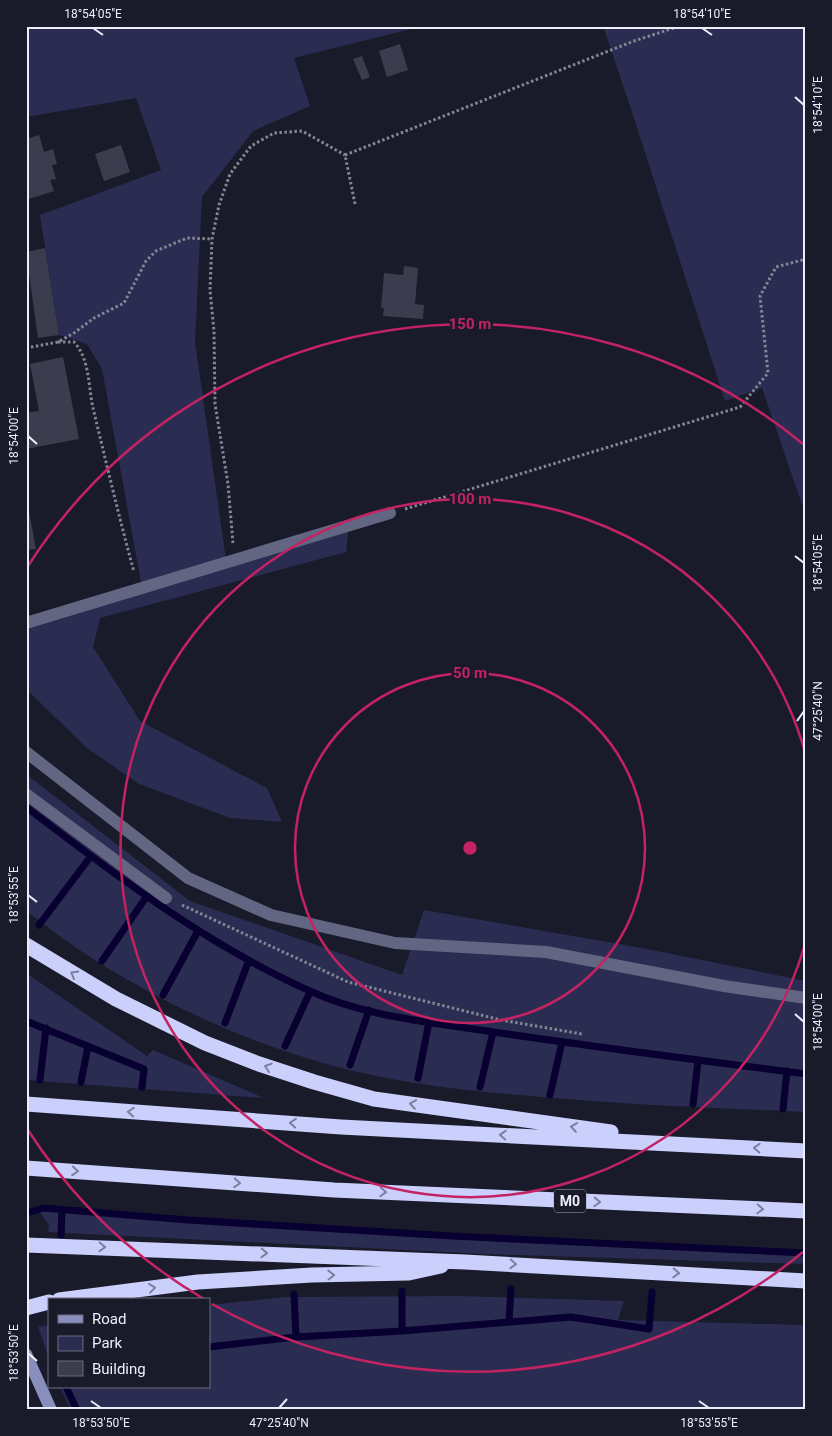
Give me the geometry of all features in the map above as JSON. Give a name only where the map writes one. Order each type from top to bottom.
[{"type":"highway","points":[[26,945],[116,999],[204,1042],[258,1064],[314,1082],[374,1098],[709,1146]]},
{"type":"highway","points":[[26,1104],[341,1127],[806,1151]]},
{"type":"highway","name":"M0","points":[[26,1168],[334,1190],[806,1211]]},
{"type":"highway","points":[[26,1245],[465,1262],[806,1281]]},
{"type":"highway","points":[[72,1298],[198,1282],[312,1275],[408,1273],[465,1262]]},
{"type":"highway","points":[[26,1308],[48,1302]]},
{"type":"main road","points":[[26,1354],[51,1410]]},
{"type":"street","points":[[26,623],[390,514]]},
{"type":"street","points":[[26,752],[188,878],[271,915],[395,942],[546,952],[724,986],[806,998]]},
{"type":"street","points":[[26,794],[166,898]]},
{"type":"path","points":[[346,155],[634,42],[680,26]]},
{"type":"path","points":[[236,560],[231,532],[228,484],[215,404],[214,331],[210,290],[212,239],[219,205],[230,174],[251,146],[274,133],[302,131],[346,155]]},
{"type":"path","points":[[346,155],[355,204]]},
{"type":"path","points":[[58,342],[94,318],[124,303],[146,261],[156,251],[187,238],[212,239]]},
{"type":"path","points":[[390,514],[740,407],[768,373],[760,296],[776,267],[806,259]]},
{"type":"path","points":[[26,348],[58,342],[74,342],[80,349],[138,589]]},
{"type":"path","points":[[166,898],[348,982],[501,1020],[582,1034]]},
{"type":"green space","points":[[26,26],[423,26],[294,58],[310,106],[253,131],[202,197],[195,342],[226,560],[349,526],[346,552],[100,618],[93,647],[140,721],[267,788],[282,822],[230,818],[139,784],[87,748],[26,689],[26,624],[142,588],[102,369],[87,344],[59,335],[40,215],[161,170],[136,98],[26,117]]},
{"type":"green space","points":[[603,26],[806,26],[806,516],[762,388],[725,401]]},
{"type":"green space","points":[[26,774],[190,901],[402,975],[424,910],[642,948],[806,981],[806,1112],[608,1102],[426,1085],[381,1077],[323,1063],[253,1040],[219,1026],[121,976],[82,952],[26,911]]},
{"type":"green space","points":[[26,973],[147,1056],[153,1050],[264,1098],[26,1080]]},
{"type":"green space","points":[[39,1211],[453,1239],[806,1256],[806,1264],[486,1254],[48,1232],[49,1225]]},
{"type":"green space","points":[[460,1296],[624,1301],[618,1320],[806,1325],[806,1410],[71,1410],[60,1388],[210,1388],[210,1305],[286,1297]]},
{"type":"green space","points":[[48,1325],[48,1355],[38,1327]]},
{"type":"building","points":[[400,44],[408,70],[387,77],[379,51]]},
{"type":"building","points":[[362,56],[370,77],[362,80],[353,59]]},
{"type":"building","points":[[39,135],[44,152],[53,149],[57,164],[52,165],[56,179],[50,180],[54,191],[26,200],[26,139]]},
{"type":"building","points":[[121,145],[130,172],[104,181],[95,154]]},
{"type":"building","points":[[45,248],[59,335],[38,338],[26,252]]},
{"type":"building","points":[[404,266],[418,268],[415,304],[424,305],[423,319],[383,316],[384,308],[381,308],[384,273],[403,275]]},
{"type":"building","points":[[63,357],[79,439],[26,449],[26,413],[39,411],[30,364]]},
{"type":"building","points":[[26,506],[28,506],[36,549],[26,550]]},
{"type":"waterway","points":[[26,807],[93,858],[198,930],[272,973],[330,1000],[352,1007],[419,1021],[806,1074]]},
{"type":"waterway","points":[[39,925],[91,856]]},
{"type":"waterway","points":[[102,961],[147,896]]},
{"type":"waterway","points":[[163,995],[198,931]]},
{"type":"waterway","points":[[225,1023],[249,960]]},
{"type":"waterway","points":[[285,1046],[310,992]]},
{"type":"waterway","points":[[350,1065],[369,1010]]},
{"type":"waterway","points":[[26,1021],[144,1069],[142,1087]]},
{"type":"waterway","points":[[418,1078],[429,1022]]},
{"type":"waterway","points":[[40,1080],[46,1028]]},
{"type":"waterway","points":[[480,1087],[493,1032]]},
{"type":"waterway","points":[[550,1095],[562,1042]]},
{"type":"waterway","points":[[81,1082],[88,1046]]},
{"type":"waterway","points":[[693,1104],[698,1061]]},
{"type":"waterway","points":[[783,1109],[787,1071]]},
{"type":"waterway","points":[[26,1213],[44,1208],[188,1220],[452,1236],[806,1253]]},
{"type":"waterway","points":[[61,1235],[62,1210]]},
{"type":"waterway","points":[[509,1321],[511,1289]]},
{"type":"waterway","points":[[402,1291],[402,1331]]},
{"type":"waterway","points":[[210,1347],[296,1337],[402,1331],[571,1317],[649,1329],[652,1292]]},
{"type":"waterway","points":[[294,1294],[296,1337]]},
{"type":"waterway","points":[[66,1388],[77,1410]]}]
